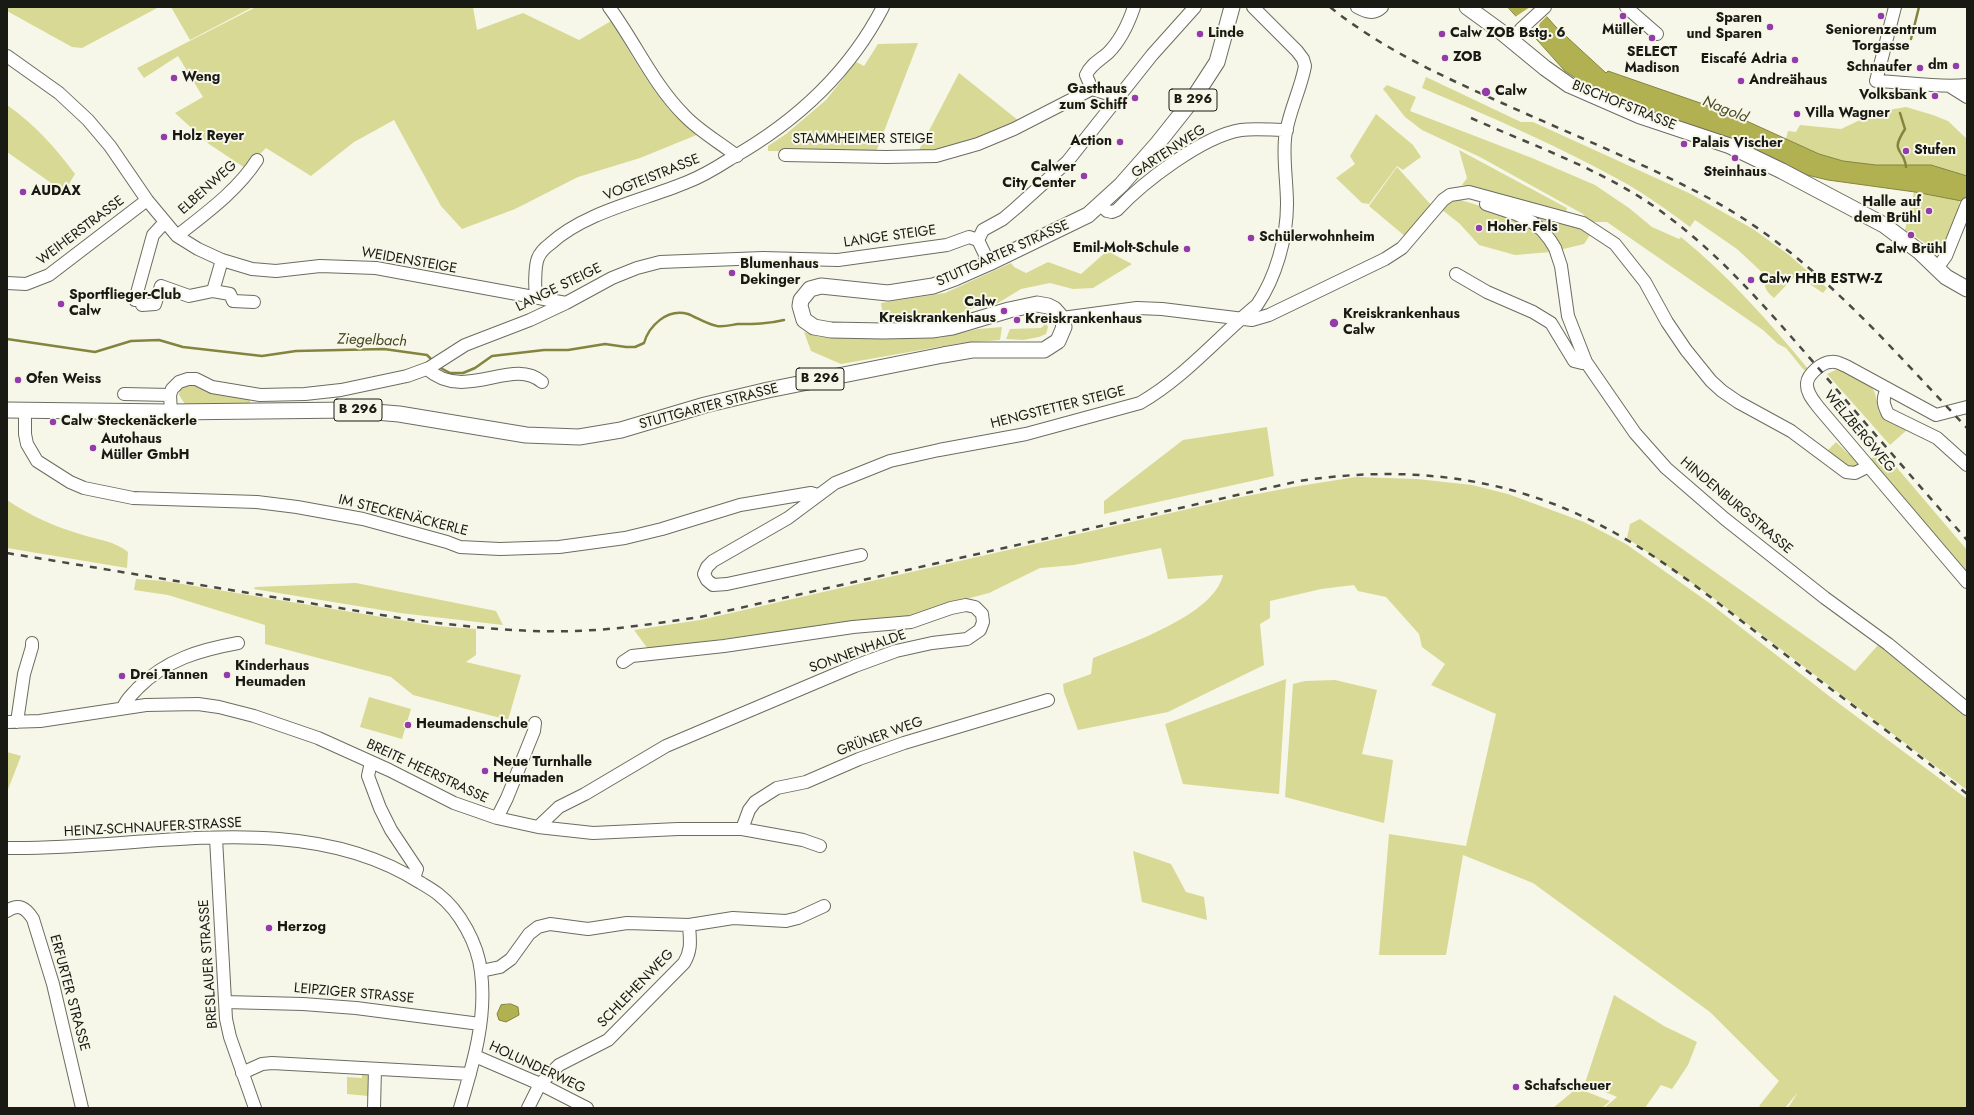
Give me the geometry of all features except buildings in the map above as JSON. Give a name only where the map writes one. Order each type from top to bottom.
[{"type":"main road","name":"STUTTGARTER STRASSE","points":[[7,410],[171,412],[350,410],[400,414],[526,435],[579,437],[621,430],[705,405],[768,390],[935,356],[972,350],[1044,350],[1058,341],[1062,335],[1064,327],[1062,318],[1048,306],[1037,304],[1009,310],[976,321],[932,330],[851,331],[814,328],[804,320],[802,315],[801,300],[810,289],[821,286],[833,286],[869,292],[906,291],[933,286],[989,263],[1073,223],[1101,205],[1122,185],[1193,99],[1217,62],[1232,7]]},
{"type":"main road","name":"BISCHOFSTRASSE","points":[[1467,7],[1548,70],[1576,88],[1640,116],[1748,154],[1870,216],[1899,236],[1938,267],[1946,277],[1967,289]]},
{"type":"main road","name":"BISCHOFSTRASSE","points":[[1938,267],[1950,271],[1967,280]]},
{"type":"street","points":[[609,7],[645,64],[679,110],[702,132],[737,156]]},
{"type":"street","name":"VOGTEISTRASSE","points":[[537,297],[535,290],[538,259],[549,244],[563,234],[620,206],[686,183],[737,156],[772,134],[806,107],[847,63],[883,7]]},
{"type":"street","points":[[1118,97],[1092,89],[1086,75],[1089,68],[1108,53],[1120,39],[1129,24],[1134,7]]},
{"type":"street","points":[[989,263],[978,240],[983,230],[1003,219],[1067,162],[1118,97],[1195,7]]},
{"type":"street","name":"HENGSTETTER STEIGE","points":[[861,555],[727,584],[713,585],[707,580],[704,574],[713,561],[788,518],[835,483],[890,461],[939,450],[1026,434],[1140,403],[1155,394],[1182,372],[1257,305],[1266,291],[1278,261],[1287,206],[1285,139],[1305,66],[1303,59],[1253,7]]},
{"type":"street","points":[[1357,7],[1371,13],[1377,12],[1382,7]]},
{"type":"street","points":[[1512,41],[1545,7]]},
{"type":"street","points":[[1626,7],[1657,34]]},
{"type":"street","points":[[1895,7],[1876,81],[1906,82],[1951,87],[1967,85]]},
{"type":"street","name":"WEIDENSTEIGE","points":[[7,56],[59,93],[88,120],[110,146],[164,223],[177,236],[198,249],[222,260],[252,269],[276,271],[320,266],[376,268],[475,288],[537,297],[566,303]]},
{"type":"street","points":[[1951,87],[1967,97]]},
{"type":"street","name":"STAMMHEIMER STEIGE","points":[[785,155],[886,157],[936,156],[978,144],[1014,129],[1092,89]]},
{"type":"street","name":"GARTENWEG","points":[[1101,205],[1107,211],[1112,212],[1117,210],[1149,180],[1207,143],[1223,136],[1240,130],[1287,130]]},
{"type":"street","name":"ELBENWEG","points":[[177,236],[232,190],[247,175],[257,160]]},
{"type":"street","points":[[1062,318],[1137,308],[1252,320],[1269,315],[1385,259],[1402,248],[1443,200],[1450,195],[1469,192],[1583,223],[1615,244],[1627,257],[1645,282],[1686,350],[1711,381],[1722,391],[1791,431],[1842,470],[1855,473],[1867,466]]},
{"type":"street","name":"HINDENBURGSTRASSE","points":[[1450,195],[1476,200],[1516,214],[1532,222],[1542,230],[1555,248],[1561,266],[1568,316],[1586,362],[1636,433],[1684,485],[1814,590],[1888,644],[1967,709]]},
{"type":"street","name":"WEIHERSTRASSE","points":[[7,283],[26,284],[48,275],[147,200]]},
{"type":"street","points":[[1938,267],[1946,256],[1966,206]]},
{"type":"street","points":[[164,223],[153,235],[139,302],[155,304],[161,286],[189,296],[213,291],[230,294],[233,301],[254,302]]},
{"type":"street","name":"LANGE STEIGE","points":[[170,395],[172,389],[179,382],[188,379],[196,380],[212,387],[260,394],[305,394],[365,385],[407,376],[428,368],[470,343],[530,320],[566,303],[612,278],[637,268],[660,262],[762,258],[838,260],[947,245],[969,237],[978,240]]},
{"type":"street","points":[[213,291],[222,260]]},
{"type":"street","points":[[1456,274],[1487,292],[1533,312],[1551,323],[1574,360],[1582,363],[1586,362]]},
{"type":"street","name":"WELZBERGWEG","points":[[1967,407],[1936,415],[1846,366],[1834,362],[1820,366],[1810,376],[1807,383],[1808,391],[1812,399],[1867,466],[1967,582]]},
{"type":"street","points":[[428,368],[435,376],[448,381],[461,383],[518,374],[531,375],[542,382]]},
{"type":"street","points":[[1887,389],[1883,397],[1884,406],[1888,414],[1937,438],[1967,465]]},
{"type":"street","points":[[124,394],[170,395],[171,412]]},
{"type":"street","name":"IM STECKENÄCKERLE","points":[[25,411],[25,434],[27,444],[38,461],[70,482],[84,488],[133,498],[257,502],[297,507],[363,519],[460,547],[500,549],[559,547],[625,538],[765,500],[811,492],[818,495]]},
{"type":"street","name":"SONNENHALDE","points":[[538,827],[559,807],[585,794],[666,746],[856,666],[896,651],[932,643],[967,639],[980,630],[983,622],[982,614],[975,607],[966,605],[951,608],[911,622],[853,627],[724,646],[632,656],[624,662]]},
{"type":"street","points":[[12,722],[32,643]]},
{"type":"street","points":[[123,708],[125,701],[163,667],[184,656],[210,648],[238,643]]},
{"type":"street","name":"GRÜNER WEG","points":[[742,829],[749,810],[755,802],[777,788],[806,782],[860,759],[904,743],[1048,700]]},
{"type":"street","name":"BREITE HEERSTRASSE","points":[[12,722],[47,720],[156,704],[198,704],[219,707],[254,716],[318,738],[454,803],[497,818],[538,827],[593,834],[678,829],[742,829],[803,840],[820,846]]},
{"type":"street","points":[[497,818],[516,776],[534,730],[535,723]]},
{"type":"street","points":[[370,762],[368,776],[370,786],[391,830],[417,869],[414,878]]},
{"type":"street","name":"HEINZ-SCHNAUFER-STRASSE","points":[[7,848],[76,847],[235,836],[310,843],[353,852],[389,865],[414,878],[438,894],[456,913],[470,937],[481,971],[482,1011],[470,1074],[460,1108]]},
{"type":"street","name":"BRESLAUER STRASSE","points":[[216,838],[225,1002],[230,1037],[255,1108]]},
{"type":"street","points":[[481,971],[500,967],[506,963],[511,959],[529,934],[538,927],[550,924],[588,929],[627,923],[689,925],[733,918],[786,921],[798,918],[824,906]]},
{"type":"street","name":"ERFURTER STRASSE","points":[[7,911],[12,908],[20,907],[28,911],[33,919],[54,984],[82,1108]]},
{"type":"street","name":"SCHLEHENWEG","points":[[528,1108],[540,1084],[559,1065],[608,1040],[684,963],[689,955],[691,946],[689,925]]},
{"type":"street","name":"LEIPZIGER STRASSE","points":[[225,1002],[303,1004],[356,1008],[480,1024]]},
{"type":"street","name":"HOLUNDERWEG","points":[[474,1056],[540,1084],[587,1108]]},
{"type":"street","points":[[242,1072],[262,1064],[272,1063],[470,1074]]},
{"type":"street","points":[[374,1108],[375,1069]]},
{"type":"green space","points":[[7,7],[159,7],[82,48],[72,47],[7,11]]},
{"type":"green space","points":[[171,7],[253,7],[190,40]]},
{"type":"green space","points":[[256,7],[473,7],[477,30],[523,13],[579,40],[611,21],[657,94],[678,119],[699,134],[640,158],[578,177],[515,209],[462,229],[441,206],[394,120],[354,142],[311,176],[266,148],[261,153],[253,154],[245,168],[209,144],[175,113],[203,97],[178,56],[144,78],[137,68]]},
{"type":"green space","points":[[918,43],[876,152],[768,151],[768,146],[786,134],[826,100],[856,62],[864,66],[878,44]]},
{"type":"green space","points":[[959,73],[1019,121],[970,142],[946,148],[919,150]]},
{"type":"green space","points":[[1426,77],[1521,122],[1533,122],[1691,194],[1753,229],[1789,255],[1827,288],[1823,293],[1796,275],[1774,298],[1766,288],[1766,276],[1737,249],[1695,220],[1690,227],[1627,184],[1577,157],[1422,88]]},
{"type":"green space","points":[[1387,85],[1416,97],[1410,111],[1532,158],[1595,185],[1629,208],[1652,227],[1679,239],[1681,237],[1716,267],[1748,300],[1809,370],[1807,372],[1803,369],[1786,348],[1778,344],[1763,330],[1607,222],[1590,222],[1583,214],[1480,157],[1422,130],[1405,117],[1383,89]]},
{"type":"green space","points":[[7,105],[44,136],[75,174],[64,192],[7,152]]},
{"type":"green space","points":[[1906,107],[1948,121],[1967,139],[1967,176],[1931,165],[1876,165],[1843,161],[1819,154],[1786,139],[1788,131],[1796,132],[1800,125],[1841,129],[1877,112]]},
{"type":"green space","points":[[1376,114],[1413,145],[1421,157],[1403,170],[1397,166],[1369,204],[1362,203],[1336,178],[1355,164],[1350,156]]},
{"type":"green space","points":[[1459,150],[1567,208],[1566,212],[1462,185],[1467,178]]},
{"type":"green space","points":[[1397,167],[1432,206],[1406,237],[1369,206]]},
{"type":"green space","points":[[1914,192],[1960,200],[1953,228],[1939,252],[1905,230]]},
{"type":"green space","points":[[1450,197],[1515,216],[1518,209],[1592,232],[1584,244],[1551,252],[1515,255],[1479,245],[1460,224],[1441,209]]},
{"type":"green space","points":[[1107,251],[1132,264],[1093,288],[1073,289],[1050,283],[1021,289],[998,303],[976,307],[947,318],[891,319],[882,310],[881,303],[945,293],[1011,263],[1014,267],[1026,273],[1048,262],[1081,274]]},
{"type":"green space","points":[[1046,323],[1048,327],[1046,334],[1039,337],[1023,340],[1006,339],[1010,329],[1041,328]]},
{"type":"green space","points":[[1002,327],[1000,340],[961,343],[841,364],[811,351],[804,332],[820,337],[869,339],[939,338],[978,329]]},
{"type":"green space","points":[[1840,368],[1870,384],[1875,393],[1879,412],[1888,421],[1907,430],[1890,445],[1827,374]]},
{"type":"green space","points":[[186,383],[250,398],[250,403],[185,404],[179,395],[180,389]]},
{"type":"green space","points":[[1267,427],[1274,476],[1104,514],[1104,501],[1183,440]]},
{"type":"green space","points":[[1836,442],[1859,464],[1855,469],[1847,469],[1825,453]]},
{"type":"green space","points":[[1881,449],[1967,550],[1967,575],[1868,462]]},
{"type":"green space","points":[[1356,477],[1417,479],[1472,485],[1508,494],[1584,522],[1626,544],[1708,602],[1833,699],[1967,799],[1967,1108],[1788,1108],[1798,1092],[1785,1108],[1762,1108],[1759,1106],[1779,1081],[1710,1012],[1533,883],[1463,855],[1446,955],[1379,955],[1389,834],[1466,846],[1496,714],[1431,685],[1445,664],[1422,647],[1419,634],[1386,597],[1358,591],[1354,585],[1321,589],[1270,601],[1270,618],[1260,624],[1264,665],[1168,712],[1078,730],[1064,692],[1063,684],[1091,674],[1093,658],[1148,636],[1187,615],[1204,603],[1216,589],[1223,575],[1168,579],[1161,548],[1074,565],[1040,568],[989,593],[951,603],[911,617],[829,625],[648,649],[634,630],[700,620],[1241,497]]},
{"type":"green space","points":[[7,500],[53,525],[112,543],[123,548],[128,552],[127,568],[7,548]]},
{"type":"green space","points":[[1640,519],[1855,671],[1886,636],[1967,704],[1967,790],[1712,597],[1627,538],[1630,524]]},
{"type":"green space","points":[[136,579],[164,581],[436,626],[476,629],[476,655],[466,662],[521,675],[508,720],[413,695],[391,677],[265,644],[265,625],[168,595],[134,590]]},
{"type":"green space","points":[[356,583],[496,611],[503,625],[400,613],[254,589],[255,587]]},
{"type":"green space","points":[[1286,679],[1279,794],[1183,784],[1165,724]]},
{"type":"green space","points":[[1335,680],[1377,690],[1362,754],[1393,760],[1384,823],[1285,797],[1293,684],[1305,681]]},
{"type":"green space","points":[[369,697],[411,709],[402,739],[360,727]]},
{"type":"green space","points":[[7,752],[21,756],[7,792]]},
{"type":"green space","points":[[1133,851],[1171,864],[1186,892],[1204,897],[1207,920],[1142,902]]},
{"type":"green space","points":[[1614,995],[1664,1026],[1697,1042],[1688,1065],[1672,1089],[1661,1085],[1645,1108],[1604,1108],[1617,1097],[1585,1083]]},
{"type":"green space","points":[[362,1072],[367,1073],[371,1078],[369,1096],[347,1094],[347,1077],[362,1078]]},
{"type":"green space","points":[[1577,1088],[1610,1101],[1602,1108],[1553,1108]]},
{"type":"shaded area","points":[[1508,7],[1538,7],[1556,27],[1606,73],[1608,71],[1729,113],[1819,154],[1843,161],[1876,165],[1931,165],[1967,176],[1967,202],[1915,192],[1828,180],[1807,175],[1740,143],[1636,107],[1583,83],[1565,71]]},
{"type":"shaded area","points":[[511,1004],[518,1007],[519,1015],[506,1022],[499,1020],[497,1014],[501,1005]]},
{"type":"pier","points":[[1530,7],[1541,7],[1548,15],[1540,23],[1535,40],[1515,17]]},
{"type":"waterway","points":[[1911,39],[1919,7]]},
{"type":"waterway","points":[[1900,113],[1905,129],[1900,137],[1898,147],[1903,156],[1906,167]]},
{"type":"waterway","name":"Ziegelbach","points":[[437,366],[450,373],[463,373],[475,368],[492,356],[544,350],[568,350],[605,344],[635,347],[644,343],[650,330],[660,320],[666,316],[680,313],[688,314],[709,324],[717,326],[767,323],[784,320]]},
{"type":"waterway","name":"Ziegelbach","points":[[7,339],[95,352],[131,341],[159,340],[183,347],[262,356],[296,351],[384,349],[427,355],[433,361]]},
{"type":"railway","points":[[1330,7],[1370,36],[1413,61],[1688,187],[1750,223],[1785,248],[1849,304],[1967,428]]},
{"type":"railway","points":[[1471,118],[1569,160],[1617,184],[1662,212],[1704,246],[1724,264],[1761,303],[1967,540]]},
{"type":"railway","points":[[7,553],[412,620],[512,630],[589,630],[637,626],[700,617],[1299,481],[1341,476],[1382,474],[1422,475],[1501,487],[1540,499],[1578,514],[1615,533],[1678,573],[1967,794]]},
{"type":"place","name":"Müller","points":[[1623,16]]},
{"type":"place","name":"Seniorenzentrum Torgasse","points":[[1881,16]]},
{"type":"place","name":"Sparen und Sparen","points":[[1770,27]]},
{"type":"place","name":"Linde","points":[[1200,34]]},
{"type":"place","name":"Calw ZOB Bstg. 6","points":[[1442,34]]},
{"type":"place","name":"SELECT Madison","points":[[1652,38]]},
{"type":"place","name":"ZOB","points":[[1445,58]]},
{"type":"place","name":"Eiscafé Adria","points":[[1795,60]]},
{"type":"place","name":"dm","points":[[1956,66]]},
{"type":"place","name":"Schnaufer","points":[[1920,68]]},
{"type":"place","name":"Weng","points":[[174,78]]},
{"type":"place","name":"Andreähaus","points":[[1741,81]]},
{"type":"place","name":"Calw","points":[[1486,92]]},
{"type":"place","name":"Volksbank","points":[[1935,96]]},
{"type":"place","name":"Gasthaus zum Schiff","points":[[1135,98]]},
{"type":"place","name":"Villa Wagner","points":[[1797,114]]},
{"type":"place","name":"Holz Reyer","points":[[164,137]]},
{"type":"place","name":"Action","points":[[1120,142]]},
{"type":"place","name":"Palais Vischer","points":[[1684,144]]},
{"type":"place","name":"Stufen","points":[[1906,151]]},
{"type":"place","name":"Steinhaus","points":[[1735,158]]},
{"type":"place","name":"Calwer City Center","points":[[1084,176]]},
{"type":"place","name":"AUDAX","points":[[23,192]]},
{"type":"place","name":"Halle auf dem Brühl","points":[[1929,211]]},
{"type":"place","name":"Hoher Fels","points":[[1479,228]]},
{"type":"place","name":"Calw Brühl","points":[[1911,235]]},
{"type":"place","name":"Schülerwohnheim","points":[[1251,238]]},
{"type":"place","name":"Emil-Molt-Schule","points":[[1187,249]]},
{"type":"place","name":"Blumenhaus Dekinger","points":[[732,273]]},
{"type":"place","name":"Calw HHB ESTW-Z","points":[[1751,280]]},
{"type":"place","name":"Sportflieger-Club Calw","points":[[61,304]]},
{"type":"place","name":"Calw Kreiskrankenhaus","points":[[1004,311]]},
{"type":"place","name":"Kreiskrankenhaus","points":[[1017,320]]},
{"type":"place","name":"Kreiskrankenhaus Calw","points":[[1334,323]]},
{"type":"place","name":"Ofen Weiss","points":[[18,380]]},
{"type":"place","name":"Calw Steckenäckerle","points":[[53,422]]},
{"type":"place","name":"Autohaus Müller GmbH","points":[[93,448]]},
{"type":"place","name":"Kinderhaus Heumaden","points":[[227,675]]},
{"type":"place","name":"Drei Tannen","points":[[122,676]]},
{"type":"place","name":"Heumadenschule","points":[[408,725]]},
{"type":"place","name":"Neue Turnhalle Heumaden","points":[[485,771]]},
{"type":"place","name":"Herzog","points":[[269,928]]},
{"type":"place","name":"Schafscheuer","points":[[1516,1087]]},
{"type":"water label","name":"Nagold","points":[[1725,110]]}]
